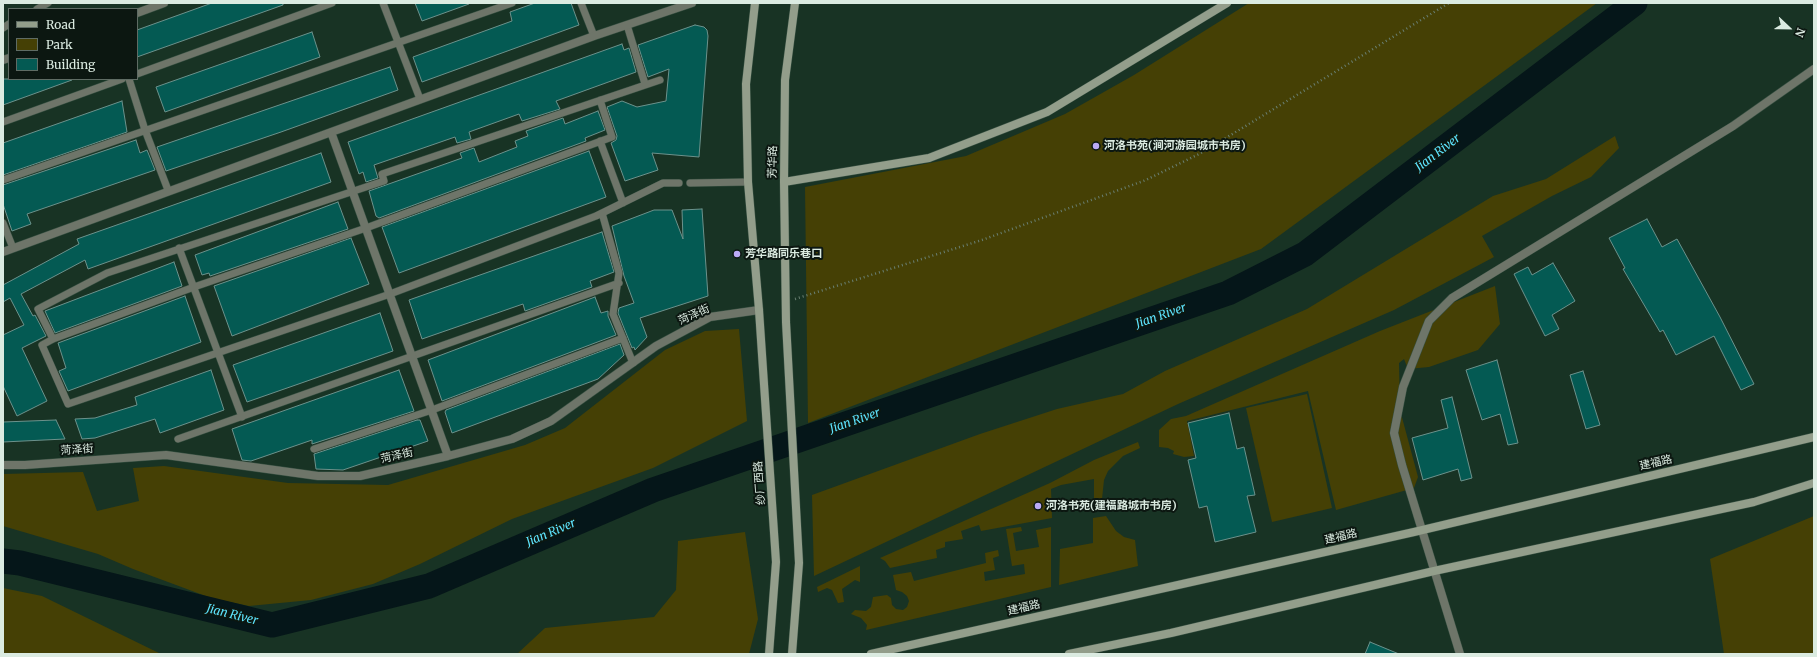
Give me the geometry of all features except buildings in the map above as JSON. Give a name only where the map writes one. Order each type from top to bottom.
[{"type":"main road","points":[[754,3],[746,84],[748,182],[759,310]]},
{"type":"main road","name":"芳华路","points":[[792,654],[799,563],[786,322],[784,182],[785,80],[795,3]]},
{"type":"main road","points":[[784,182],[929,158],[1047,112],[1227,3]]},
{"type":"main road","name":"纱厂西路","points":[[759,310],[776,562],[769,654]]},
{"type":"main road","name":"建福路","points":[[871,654],[1423,530],[1814,437]]},
{"type":"main road","points":[[1069,654],[1170,633],[1434,571],[1754,502],[1814,483]]},
{"type":"street","points":[[138,12],[164,3]]},
{"type":"street","points":[[3,252],[168,190],[594,36],[692,3]]},
{"type":"street","points":[[1460,654],[1402,465],[1394,433],[1403,387],[1429,321],[1452,298],[1733,126],[1814,69]]},
{"type":"street","points":[[331,132],[448,456]]},
{"type":"street","name":"菏泽街","points":[[3,465],[25,465],[166,455],[318,476],[360,476],[448,456],[512,439],[552,421],[656,346],[710,317],[759,310]]},
{"type":"lane","points":[[39,8],[48,3]]},
{"type":"lane","points":[[138,74],[332,3]]},
{"type":"lane","points":[[384,3],[420,99]]},
{"type":"lane","points":[[3,180],[512,3]]},
{"type":"lane","points":[[581,3],[594,36]]},
{"type":"lane","points":[[627,25],[646,84]]},
{"type":"lane","points":[[3,122],[119,80]]},
{"type":"lane","points":[[129,80],[145,130],[168,190]]},
{"type":"lane","points":[[53,339],[38,309],[107,273],[384,181],[382,174],[660,80]]},
{"type":"lane","points":[[600,100],[612,137],[366,228],[194,287],[53,339],[42,345],[68,404],[390,294],[602,213],[663,183],[679,184]]},
{"type":"lane","points":[[600,141],[624,203]]},
{"type":"lane","points":[[690,183],[748,182]]},
{"type":"lane","points":[[602,213],[619,273],[619,283],[613,314],[633,363]]},
{"type":"lane","points":[[3,223],[13,248]]},
{"type":"lane","points":[[180,248],[242,417]]},
{"type":"lane","points":[[178,439],[619,283]]},
{"type":"lane","points":[[314,450],[432,410],[623,338]]},
{"type":"path","points":[[786,303],[982,240],[1146,180],[1201,153],[1449,3]]},
{"type":"green space","points":[[1249,3],[1597,3],[1261,249],[808,423],[805,187],[966,156],[1065,114],[1134,75]]},
{"type":"green space","points":[[1615,136],[1619,148],[1591,177],[1552,196],[1482,236],[1494,257],[1394,310],[1178,404],[814,576],[812,495],[980,434],[1057,409],[1123,394],[1165,371],[1307,309],[1493,196],[1546,179]]},
{"type":"green space","points":[[1495,286],[1500,324],[1478,350],[1429,367],[1408,369],[1404,359],[1399,363],[1400,410],[1418,477],[1414,488],[1336,510],[1308,391],[1187,421],[1194,456],[1184,457],[1173,454],[1174,451],[1168,448],[1159,447],[1159,430],[1171,419],[1186,416],[1380,331]]},
{"type":"green space","points":[[739,329],[747,421],[653,468],[512,519],[420,564],[373,584],[311,600],[249,606],[211,598],[133,569],[98,554],[3,526],[3,474],[83,472],[97,511],[139,501],[133,468],[164,466],[288,483],[388,485],[525,445],[565,428],[665,350],[705,331]]},
{"type":"green space","points":[[1307,394],[1332,508],[1272,522],[1246,408]]},
{"type":"green space","points":[[1138,442],[1140,448],[1123,456],[1108,471],[1104,480],[1102,499],[1094,499],[1094,479],[1061,485],[1051,489],[1052,518],[981,531],[979,525],[961,531],[963,539],[945,542],[945,547],[936,550],[937,558],[890,568],[885,561],[880,558],[1050,483],[1094,460]]},
{"type":"green space","points":[[1106,516],[1116,531],[1124,537],[1135,540],[1138,566],[1059,585],[1060,549],[1093,543],[1093,518]]},
{"type":"green space","points":[[1814,516],[1814,654],[1724,654],[1710,559]]},
{"type":"green space","points":[[1021,527],[1022,531],[1013,533],[1016,551],[1039,547],[1036,530],[1051,527],[1051,587],[866,630],[867,625],[861,618],[851,614],[855,610],[866,611],[871,607],[873,597],[887,595],[891,598],[892,605],[896,609],[903,610],[907,607],[909,601],[907,596],[896,590],[893,575],[911,572],[914,581],[986,563],[985,553],[998,550],[999,556],[993,558],[995,570],[984,572],[985,581],[1025,574],[1024,564],[1012,566],[1006,529]]},
{"type":"green space","points":[[745,532],[758,619],[749,654],[517,654],[545,628],[654,617],[676,590],[678,541]]},
{"type":"green space","points":[[860,566],[860,582],[855,580],[842,589],[844,602],[838,603],[832,590],[827,588],[818,592],[817,587]]},
{"type":"green space","points":[[3,588],[42,596],[161,654],[3,654]]},
{"type":"waterway","name":"Jian River","points":[[3,561],[20,563],[272,625],[429,586],[653,490],[1228,293],[1305,254],[1635,3]]},
{"type":"place","name":"河洛书苑(涧河游园城市书房)","points":[[1096,146]]},
{"type":"place","name":"芳华路同乐巷口","points":[[737,254]]},
{"type":"place","name":"河洛书苑(建福路城市书房)","points":[[1038,506]]}]
